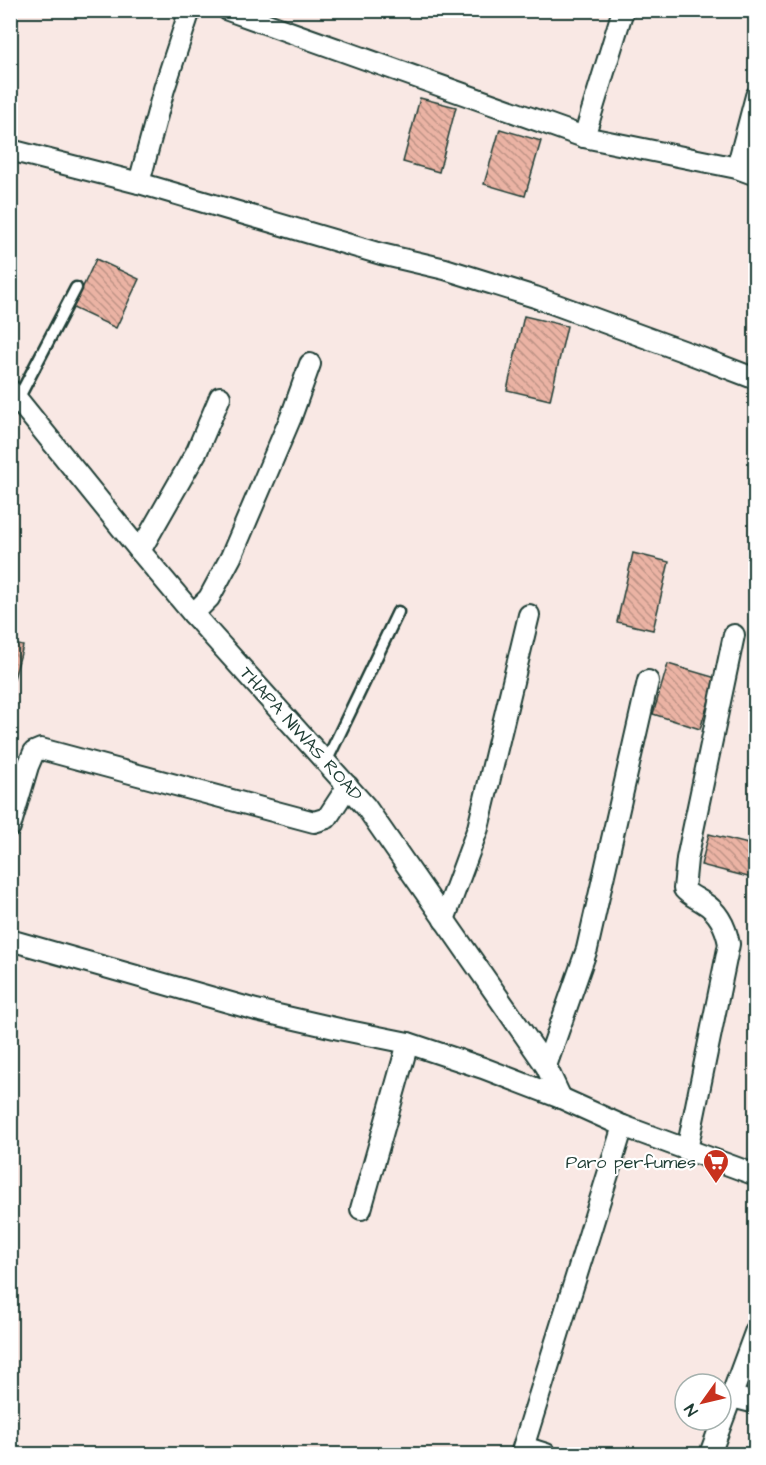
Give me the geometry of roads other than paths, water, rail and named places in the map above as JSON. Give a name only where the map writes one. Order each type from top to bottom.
[{"type":"street","points":[[139,183],[190,10]]},
{"type":"street","points":[[228,10],[584,137],[737,168],[756,175]]},
{"type":"street","points":[[584,137],[624,10]]},
{"type":"street","points":[[737,168],[756,96]]},
{"type":"street","points":[[10,150],[139,183],[381,254],[445,269],[524,294],[683,351],[756,380]]},
{"type":"street","points":[[193,614],[209,598],[231,557],[291,417],[310,364]]},
{"type":"street","name":"THAPA NIWAS ROAD","points":[[14,395],[193,614],[366,807],[546,1066],[561,1098]]},
{"type":"street","points":[[140,551],[197,451],[220,397]]},
{"type":"street","points":[[444,920],[478,828],[529,615]]},
{"type":"street","points":[[687,1150],[729,944],[726,930],[716,913],[705,903],[690,896],[684,889],[684,882],[687,858],[734,635]]},
{"type":"street","points":[[546,1066],[587,949],[648,681]]},
{"type":"street","points":[[10,827],[28,766],[34,752],[41,749],[315,822],[327,818],[348,786]]},
{"type":"street","points":[[10,940],[256,1010],[408,1043],[483,1068],[561,1098],[623,1126],[756,1175]]},
{"type":"street","points":[[361,1209],[408,1043]]},
{"type":"street","points":[[546,1455],[522,1451],[623,1126]]},
{"type":"street","points":[[733,1394],[756,1330]]},
{"type":"street","points":[[733,1397],[756,1403]]},
{"type":"street","points":[[710,1455],[719,1432]]},
{"type":"lane","points":[[14,395],[76,288]]},
{"type":"lane","points":[[326,762],[398,612]]},
{"type":"place","name":"Paro perfumes","points":[[716,1185]]}]
